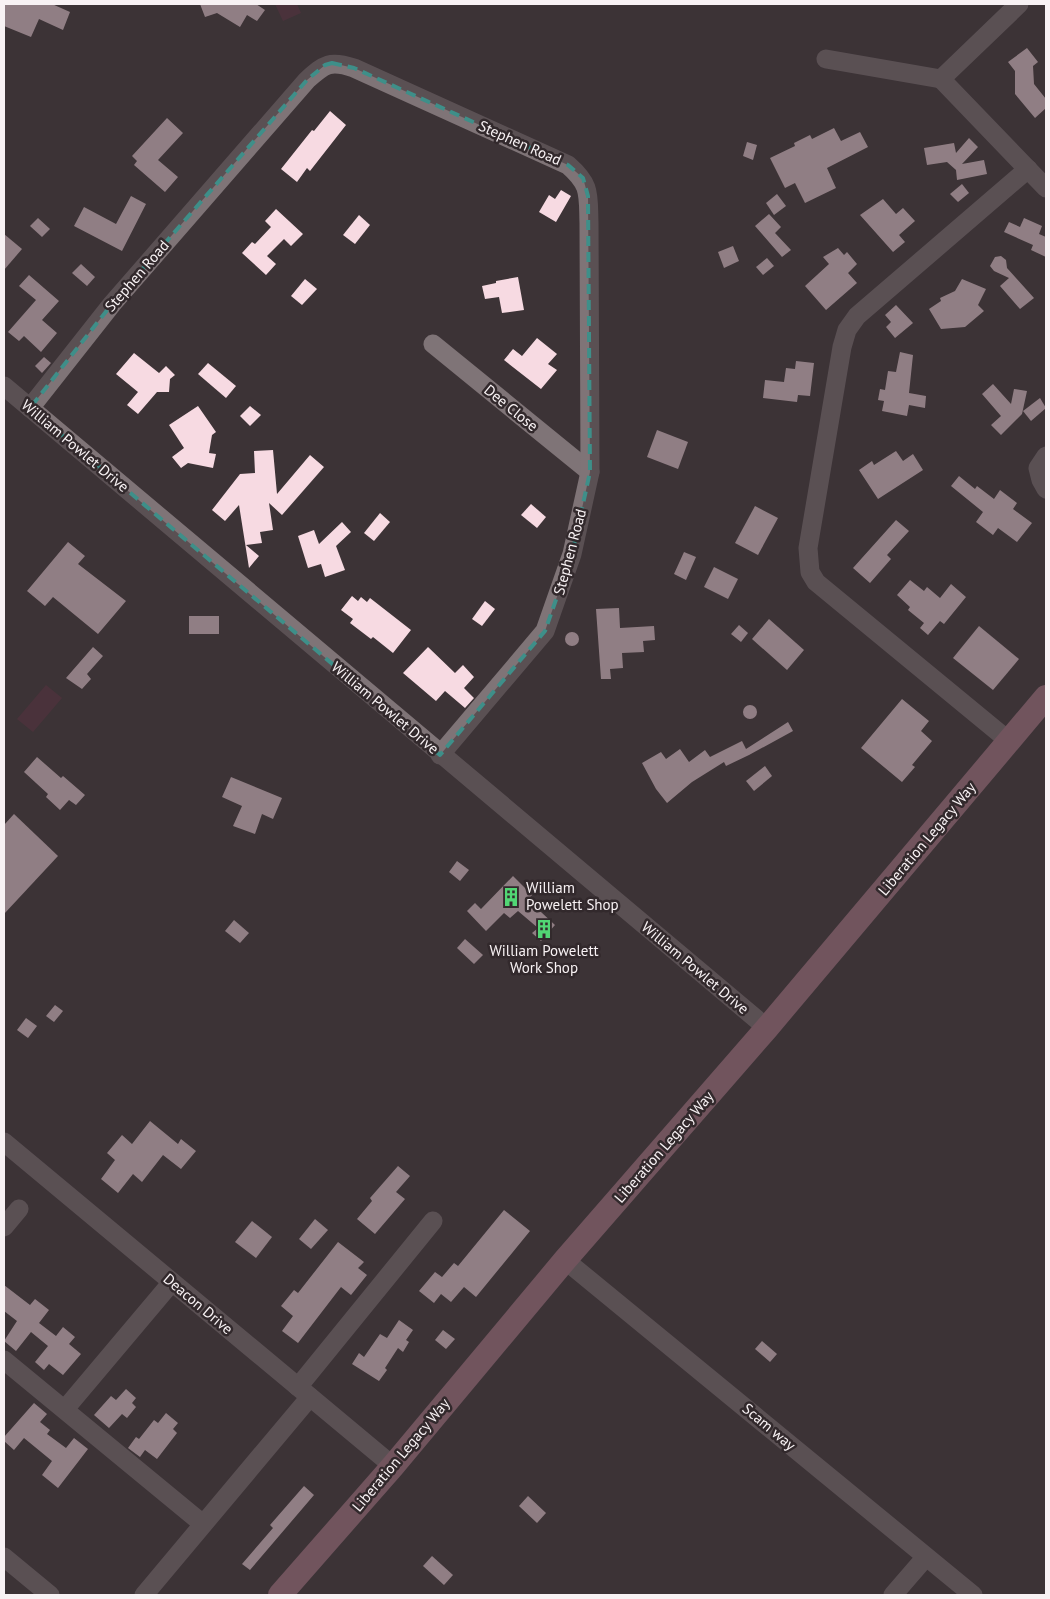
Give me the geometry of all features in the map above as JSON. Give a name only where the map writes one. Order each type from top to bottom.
[{"type":"main road","name":"Liberation Legacy Way","points":[[280,1595],[393,1466],[565,1260],[767,1028],[1046,697]]},
{"type":"street","points":[[941,79],[1019,4]]},
{"type":"street","points":[[826,59],[941,79],[1046,188]]},
{"type":"street","name":"Stephen Road","points":[[30,408],[112,304],[307,80],[325,65],[341,63],[568,165],[583,178],[588,196],[590,252],[590,472],[572,554],[545,631],[440,755]]},
{"type":"street","points":[[1010,741],[816,582],[810,572],[808,548],[840,356],[847,330],[857,316],[1028,169]]},
{"type":"street","name":"Dee Close","points":[[433,344],[590,472]]},
{"type":"street","name":"William Powlet Drive","points":[[4,386],[440,755],[767,1028]]},
{"type":"street","points":[[1046,456],[1038,468],[1046,489]]},
{"type":"street","name":"Deacon Drive","points":[[4,1142],[393,1466]]},
{"type":"street","points":[[4,1228],[19,1209]]},
{"type":"street","points":[[144,1595],[203,1524],[433,1221]]},
{"type":"street","name":"Scam way","points":[[565,1260],[924,1558],[973,1595]]},
{"type":"street","points":[[65,1409],[172,1282]]},
{"type":"street","points":[[4,1360],[203,1524]]},
{"type":"street","points":[[4,1557],[50,1595]]},
{"type":"street","points":[[892,1595],[924,1558]]},
{"type":"highlighted area","points":[[332,63],[354,68],[568,165],[583,178],[588,196],[590,252],[590,472],[572,554],[545,631],[440,755],[30,408],[112,304],[307,80],[325,65]]},
{"type":"shaded area","points":[[275,4],[297,4],[301,13],[283,21]]},
{"type":"shaded area","points":[[46,685],[62,698],[33,732],[17,719]]},
{"type":"building","points":[[4,4],[52,4],[70,12],[63,30],[39,19],[31,37],[4,26]]},
{"type":"building","points":[[200,4],[256,4],[265,10],[257,21],[247,15],[240,27],[217,13],[205,17]]},
{"type":"building","points":[[1027,48],[1038,62],[1033,66],[1034,84],[1046,99],[1046,108],[1035,118],[1015,94],[1015,71],[1008,62]]},
{"type":"building","points":[[330,111],[346,125],[310,171],[307,168],[297,182],[281,169]]},
{"type":"building","points":[[167,118],[183,133],[158,160],[178,177],[165,192],[134,165],[137,161],[132,156]]},
{"type":"building","points":[[834,128],[841,141],[860,132],[868,147],[827,168],[836,188],[805,203],[795,183],[785,188],[770,158],[795,146],[794,143],[810,135],[812,139]]},
{"type":"building","points":[[969,138],[978,147],[962,164],[984,160],[987,174],[957,180],[956,170],[947,162],[927,165],[924,148],[954,143],[956,153]]},
{"type":"building","points":[[747,142],[757,145],[753,160],[743,156]]},
{"type":"building","points":[[962,184],[969,193],[958,202],[950,194]]},
{"type":"building","points":[[561,190],[571,196],[556,222],[539,212],[549,195],[555,199]]},
{"type":"building","points":[[777,194],[786,206],[774,215],[766,203]]},
{"type":"building","points":[[131,196],[146,204],[122,251],[74,226],[84,207],[116,224]]},
{"type":"building","points":[[883,199],[896,214],[903,208],[915,221],[899,235],[905,242],[893,252],[860,215]]},
{"type":"building","points":[[276,209],[303,234],[291,246],[284,239],[267,256],[276,264],[266,275],[242,253],[252,242],[255,244],[271,227],[265,221]]},
{"type":"building","points":[[769,214],[781,227],[775,233],[791,250],[782,257],[755,226]]},
{"type":"building","points":[[359,215],[370,225],[355,244],[343,235]]},
{"type":"building","points":[[38,218],[50,229],[42,237],[30,226]]},
{"type":"building","points":[[1024,218],[1042,226],[1039,234],[1046,237],[1046,257],[1031,250],[1033,245],[1004,232],[1009,222],[1020,227]]},
{"type":"building","points":[[4,234],[22,249],[4,270]]},
{"type":"building","points":[[733,246],[739,261],[724,268],[718,252]]},
{"type":"building","points":[[838,248],[844,255],[847,252],[857,264],[848,273],[857,283],[826,310],[805,286],[829,264],[823,257]]},
{"type":"building","points":[[1001,256],[1006,260],[1007,268],[1034,298],[1020,309],[1000,286],[1009,278],[994,271],[990,266],[995,257]]},
{"type":"building","points":[[767,258],[774,266],[763,275],[756,267]]},
{"type":"building","points":[[81,264],[95,277],[87,286],[72,273]]},
{"type":"building","points":[[29,275],[59,301],[42,320],[57,333],[41,352],[24,336],[19,341],[8,332],[36,300],[19,286]]},
{"type":"building","points":[[518,277],[524,310],[502,313],[499,297],[485,299],[482,286]]},
{"type":"building","points":[[305,279],[317,289],[302,305],[291,296]]},
{"type":"building","points":[[962,279],[986,289],[978,305],[984,311],[965,327],[941,329],[929,309],[941,301],[940,298],[955,291]]},
{"type":"building","points":[[896,305],[913,323],[895,338],[886,327],[891,322],[885,315]]},
{"type":"building","points":[[537,338],[557,354],[548,364],[557,370],[541,389],[504,360],[513,349],[522,356]]},
{"type":"building","points":[[900,352],[913,355],[909,393],[926,396],[925,408],[909,405],[907,416],[882,411],[884,401],[878,400],[880,389],[885,390],[888,371],[896,372]]},
{"type":"building","points":[[134,353],[159,373],[166,366],[175,375],[170,379],[169,392],[157,392],[138,414],[127,405],[138,392],[116,374]]},
{"type":"building","points":[[44,357],[51,363],[42,373],[35,366]]},
{"type":"building","points":[[796,361],[814,363],[810,396],[798,395],[797,402],[763,398],[765,380],[784,382],[786,368],[795,369]]},
{"type":"building","points":[[208,363],[236,386],[226,398],[198,374]]},
{"type":"building","points":[[993,384],[1011,404],[1014,389],[1027,391],[1022,414],[1001,435],[991,425],[1001,416],[982,394]]},
{"type":"building","points":[[1040,398],[1046,408],[1031,421],[1023,411]]},
{"type":"building","points":[[198,406],[216,432],[212,435],[209,453],[216,454],[213,468],[188,463],[181,468],[172,457],[184,448],[169,425]]},
{"type":"building","points":[[250,406],[261,415],[250,426],[240,416]]},
{"type":"building","points":[[657,430],[688,442],[678,469],[647,457]]},
{"type":"building","points":[[273,450],[277,494],[310,455],[324,467],[282,515],[269,503],[273,530],[260,532],[262,543],[246,545],[259,556],[249,568],[239,505],[225,521],[212,510],[240,474],[255,473],[254,451]]},
{"type":"building","points":[[896,451],[903,461],[913,454],[923,470],[878,499],[859,470],[872,461],[874,465]]},
{"type":"building","points":[[959,476],[975,489],[977,486],[994,499],[1000,490],[1017,503],[1013,509],[1032,523],[1017,542],[998,528],[993,535],[976,522],[983,512],[951,486]]},
{"type":"building","points":[[531,504],[546,517],[537,528],[521,515]]},
{"type":"building","points":[[755,506],[778,518],[758,555],[735,543]]},
{"type":"building","points":[[380,513],[390,522],[374,541],[364,533]]},
{"type":"building","points":[[896,520],[909,531],[887,555],[891,559],[870,583],[853,568]]},
{"type":"building","points":[[342,522],[351,532],[336,546],[345,570],[325,577],[321,564],[308,568],[298,536],[314,530],[319,544]]},
{"type":"building","points":[[68,542],[85,556],[78,564],[126,601],[98,634],[53,597],[45,606],[27,591]]},
{"type":"building","points":[[684,552],[696,557],[686,580],[674,574]]},
{"type":"building","points":[[714,567],[738,579],[728,599],[704,587]]},
{"type":"building","points":[[910,580],[924,591],[927,587],[940,598],[951,584],[966,597],[944,624],[940,621],[928,635],[920,628],[924,623],[908,610],[910,607],[897,595]]},
{"type":"building","points":[[352,596],[358,601],[361,597],[367,602],[370,598],[411,630],[393,653],[373,637],[371,639],[350,623],[353,619],[341,610]]},
{"type":"building","points":[[485,601],[495,609],[482,626],[472,619]]},
{"type":"building","points":[[619,608],[620,628],[654,626],[655,640],[643,641],[644,652],[622,653],[623,668],[610,669],[611,679],[601,679],[596,609]]},
{"type":"building","points":[[189,616],[219,616],[219,634],[189,634]]},
{"type":"building","points":[[769,619],[804,650],[787,670],[752,639]]},
{"type":"building","points":[[739,625],[748,633],[741,642],[731,634]]},
{"type":"building","points":[[979,626],[1019,659],[993,690],[953,658]]},
{"type":"building","points":[[569,632],[575,632],[579,639],[575,646],[569,646],[565,642],[565,636]]},
{"type":"building","points":[[93,647],[103,656],[87,674],[91,679],[82,689],[66,678]]},
{"type":"building","points":[[428,647],[455,673],[463,665],[474,677],[464,688],[474,698],[465,708],[445,691],[436,701],[403,673]]},
{"type":"building","points":[[902,699],[929,721],[921,731],[932,741],[912,765],[915,767],[902,782],[861,748]]},
{"type":"building","points":[[747,705],[753,705],[757,712],[753,719],[747,719],[743,715],[743,709]]},
{"type":"building","points":[[788,722],[793,731],[726,766],[724,762],[692,782],[667,803],[656,789],[642,763],[661,752],[666,759],[680,749],[689,762],[705,750],[710,757],[742,741],[746,749]]},
{"type":"building","points":[[37,757],[61,778],[63,776],[85,795],[76,805],[69,800],[60,810],[46,797],[48,794],[24,772]]},
{"type":"building","points":[[765,766],[772,776],[754,791],[746,781]]},
{"type":"building","points":[[231,777],[282,798],[273,819],[262,814],[255,834],[233,826],[242,806],[222,797]]},
{"type":"building","points":[[14,814],[58,856],[4,914],[4,825]]},
{"type":"building","points":[[457,861],[469,870],[460,881],[449,872]]},
{"type":"building","points":[[513,876],[532,895],[528,900],[555,925],[541,941],[532,933],[538,928],[518,911],[510,918],[504,913],[486,931],[467,911],[475,903],[481,909]]},
{"type":"building","points":[[234,920],[249,933],[240,943],[225,931]]},
{"type":"building","points":[[465,939],[483,955],[474,964],[457,948]]},
{"type":"building","points":[[55,1005],[63,1011],[54,1022],[46,1016]]},
{"type":"building","points":[[26,1018],[37,1026],[28,1038],[17,1030]]},
{"type":"building","points":[[150,1121],[178,1144],[181,1139],[196,1151],[181,1169],[163,1155],[142,1182],[133,1174],[118,1193],[101,1179],[115,1160],[107,1153],[122,1135],[132,1144]]},
{"type":"building","points":[[398,1166],[410,1176],[396,1192],[405,1199],[375,1234],[357,1219],[372,1201],[370,1198]]},
{"type":"building","points":[[504,1210],[530,1231],[476,1297],[464,1287],[451,1302],[441,1294],[434,1303],[419,1291],[435,1272],[442,1277],[454,1263],[458,1266]]},
{"type":"building","points":[[315,1219],[328,1230],[311,1249],[299,1239]]},
{"type":"building","points":[[252,1221],[272,1237],[256,1258],[235,1242]]},
{"type":"building","points":[[338,1242],[364,1262],[358,1268],[367,1275],[351,1295],[341,1287],[298,1343],[282,1331],[293,1316],[281,1306],[294,1290],[298,1293]]},
{"type":"building","points":[[4,1285],[30,1305],[35,1299],[49,1310],[39,1323],[56,1336],[63,1327],[75,1337],[69,1344],[81,1354],[63,1375],[49,1364],[44,1370],[35,1362],[48,1346],[31,1332],[16,1351],[4,1341],[17,1321],[4,1311]]},
{"type":"building","points":[[399,1320],[413,1330],[406,1340],[409,1342],[403,1352],[398,1348],[379,1381],[352,1364],[359,1353],[364,1357],[380,1334],[387,1338]]},
{"type":"building","points":[[443,1330],[455,1339],[446,1349],[435,1340]]},
{"type":"building","points":[[762,1341],[777,1354],[770,1362],[755,1349]]},
{"type":"building","points":[[126,1389],[136,1398],[132,1403],[136,1407],[127,1418],[122,1414],[109,1428],[94,1415],[111,1396],[116,1400]]},
{"type":"building","points":[[34,1403],[47,1414],[40,1422],[50,1430],[47,1434],[66,1448],[74,1438],[88,1449],[58,1488],[42,1475],[52,1461],[24,1438],[14,1450],[4,1441],[4,1437]]},
{"type":"building","points":[[166,1413],[178,1423],[173,1429],[177,1433],[157,1459],[145,1450],[140,1457],[128,1448],[136,1437],[139,1439],[154,1420],[158,1423]]},
{"type":"building","points":[[304,1486],[314,1495],[250,1570],[242,1564],[273,1528],[270,1525]]},
{"type":"building","points":[[528,1496],[546,1513],[537,1523],[519,1506]]},
{"type":"building","points":[[432,1556],[453,1575],[444,1585],[423,1566]]},
{"type":"place","name":"William Powelett Shop","points":[[511,897]]},
{"type":"place","name":"William Powelett Work Shop","points":[[544,929]]}]
